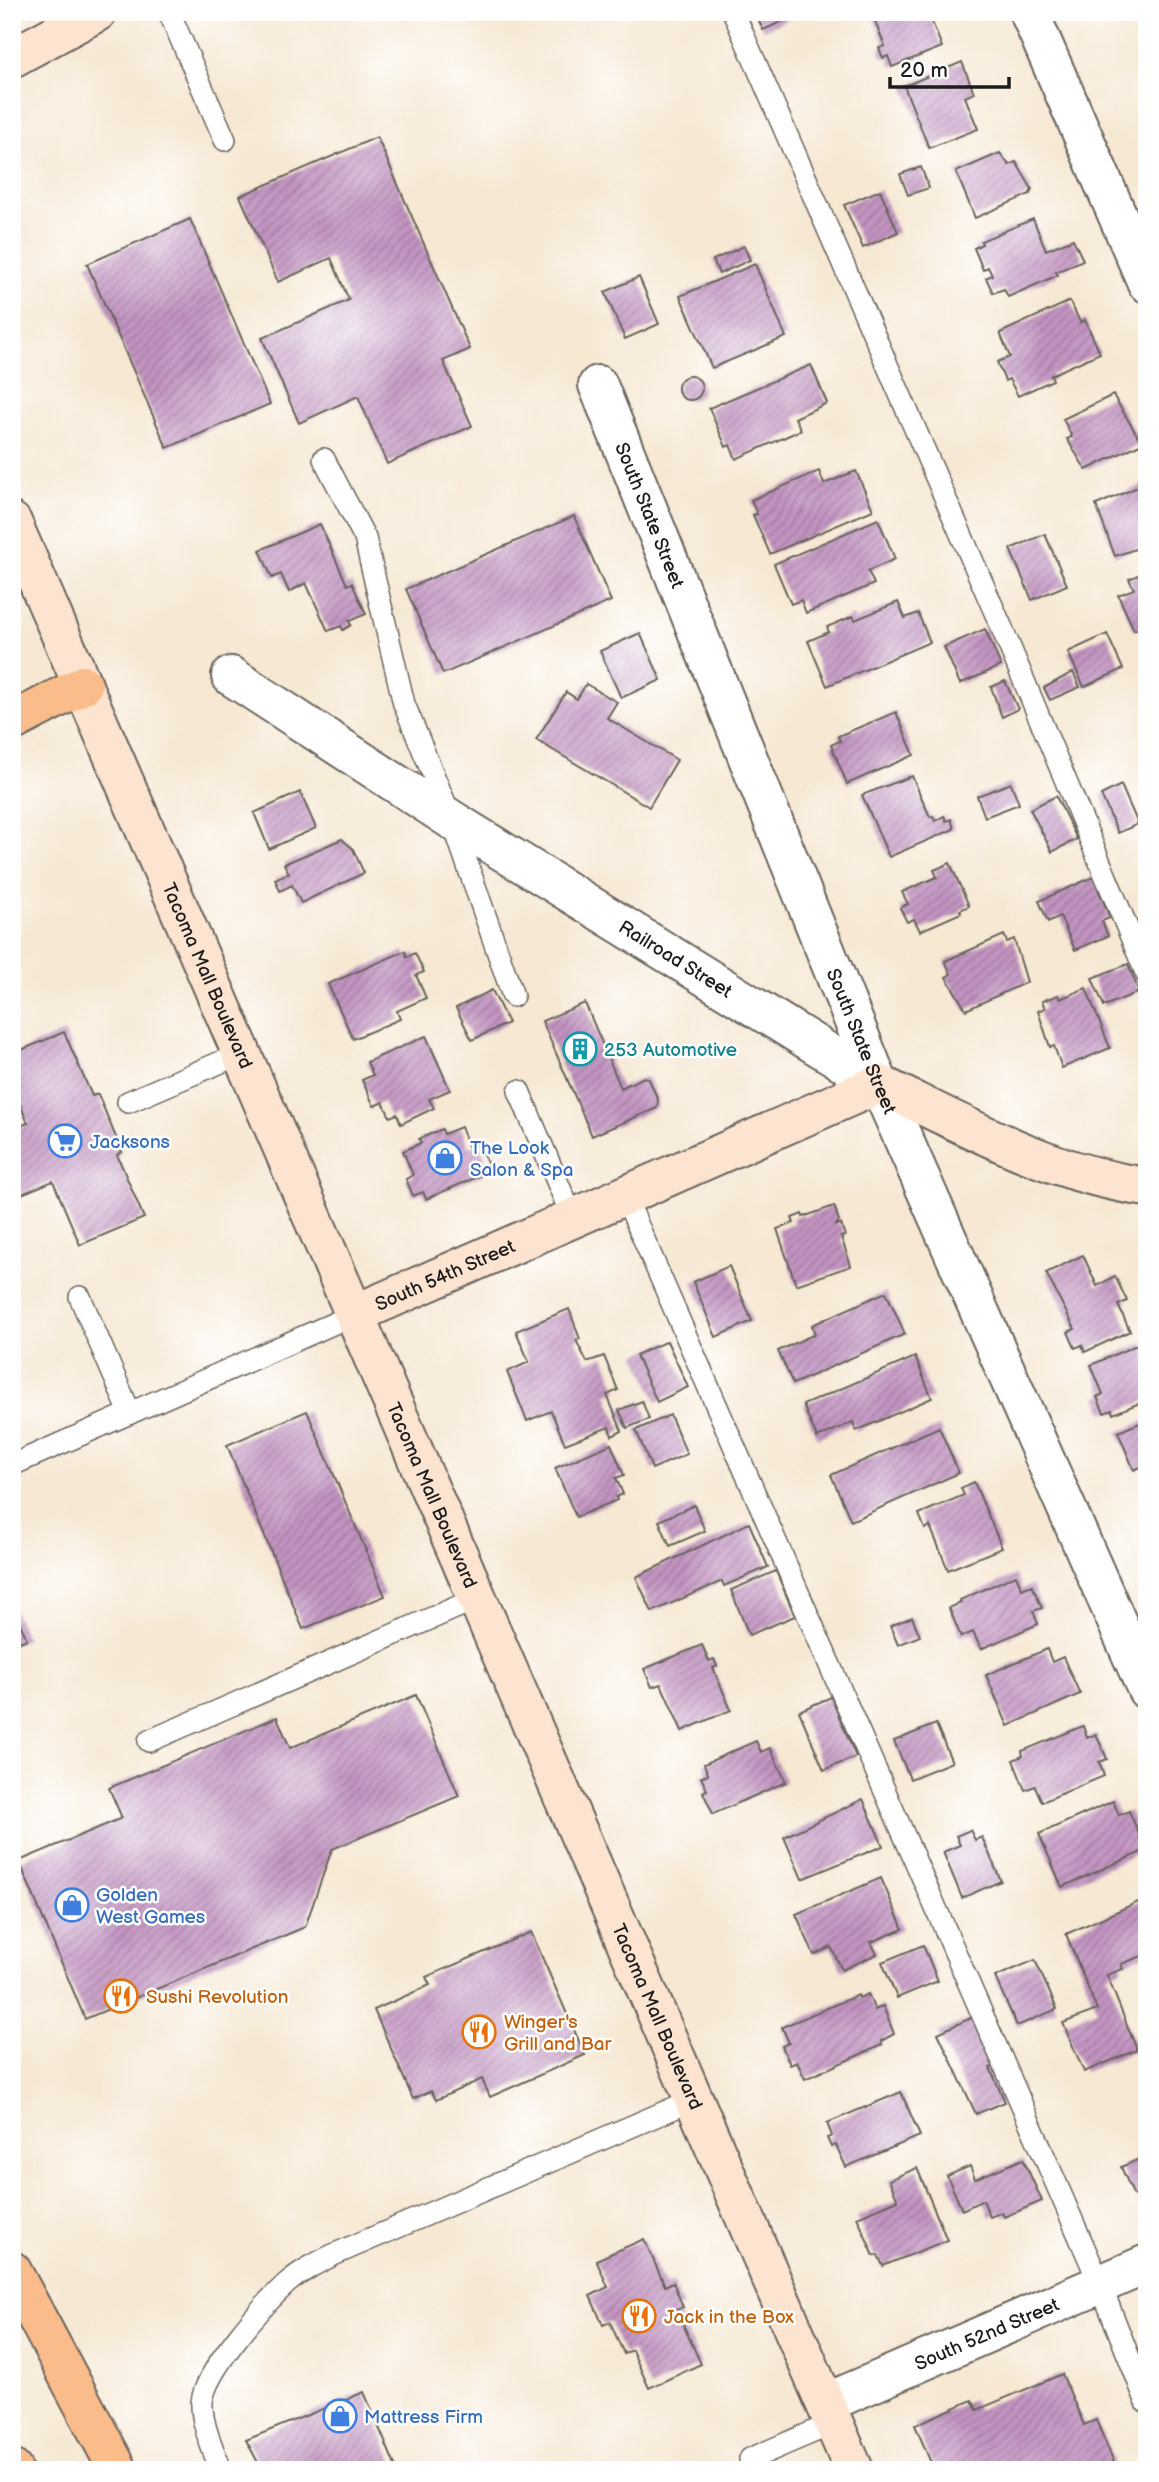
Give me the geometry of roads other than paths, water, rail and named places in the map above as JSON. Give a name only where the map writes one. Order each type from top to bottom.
[{"type":"highway","points":[[12,722],[83,685]]},
{"type":"highway","points":[[12,2261],[20,2286],[118,2470]]},
{"type":"main road","points":[[12,58],[97,12]]},
{"type":"main road","name":"Tacoma Mall Boulevard","points":[[12,522],[854,2470]]},
{"type":"main road","name":"Railroad Street","points":[[879,1084],[1049,1162],[1096,1177],[1147,1187]]},
{"type":"main road","name":"South 54th Street","points":[[355,1314],[879,1084]]},
{"type":"street","points":[[1029,12],[1147,283]]},
{"type":"street","name":"South State Street","points":[[598,385],[879,1084],[1147,1690]]},
{"type":"street","name":"Railroad Street","points":[[231,676],[452,820],[879,1084]]},
{"type":"street","name":"South 52nd Street","points":[[830,2413],[1147,2264]]},
{"type":"lane","points":[[169,12],[225,140]]},
{"type":"lane","points":[[735,16],[995,613],[1147,975]]},
{"type":"lane","points":[[324,459],[365,538],[404,704],[452,820],[513,996]]},
{"type":"lane","points":[[128,1102],[242,1053]]},
{"type":"lane","points":[[519,1091],[573,1219]]},
{"type":"lane","points":[[625,1196],[1100,2284],[1147,2403]]},
{"type":"lane","points":[[80,1297],[130,1413]]},
{"type":"lane","name":"South 54th Street","points":[[12,1465],[355,1314]]},
{"type":"lane","points":[[149,1741],[478,1598]]},
{"type":"lane","points":[[221,2470],[204,2415],[204,2393],[214,2372],[242,2336],[275,2295],[300,2273],[344,2250],[695,2099]]},
{"type":"lane","points":[[754,2470],[750,2459],[830,2413]]},
{"type":"place","name":"253 Automotive","points":[[580,1049]]},
{"type":"place","name":"Jacksons","points":[[65,1141]]},
{"type":"place","name":"The Look Salon & Spa","points":[[445,1158]]},
{"type":"place","name":"Golden West Games","points":[[72,1905]]},
{"type":"place","name":"Sushi Revolution","points":[[121,1996]]},
{"type":"place","name":"Winger's Grill and Bar","points":[[479,2032]]},
{"type":"place","name":"Jack in the Box","points":[[639,2316]]},
{"type":"place","name":"Mattress Firm","points":[[340,2416]]}]
